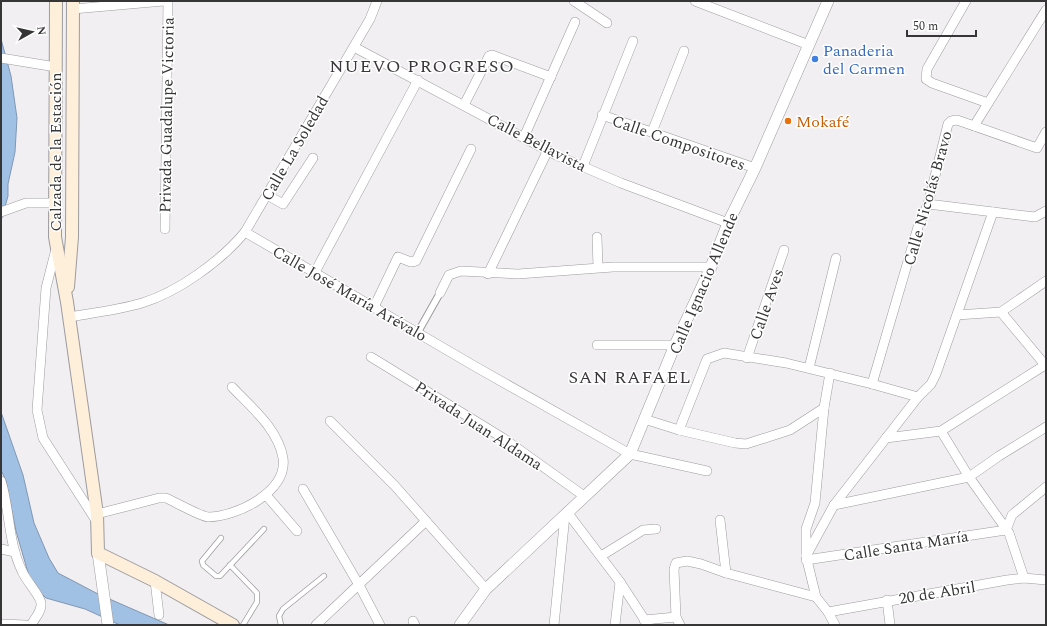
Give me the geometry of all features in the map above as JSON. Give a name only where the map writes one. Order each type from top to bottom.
[{"type":"main road","name":"Calzada de la Estación","points":[[56,1],[54,204],[56,242],[67,302],[97,518],[98,553]]},
{"type":"main road","name":"Calzada de la Estación","points":[[67,302],[72,237],[74,84],[73,5]]},
{"type":"main road","points":[[56,67],[64,72],[74,84]]},
{"type":"main road","points":[[56,242],[72,237]]},
{"type":"main road","points":[[98,553],[155,581],[234,625]]},
{"type":"street","points":[[73,5],[164,1]]},
{"type":"street","name":"Privada Guadalupe Victoria","points":[[165,229],[168,1]]},
{"type":"street","name":"Calle La Soledad","points":[[245,232],[370,19],[377,1]]},
{"type":"street","points":[[574,1],[607,23]]},
{"type":"street","points":[[695,1],[809,45]]},
{"type":"street","name":"Calle Ignacio Allende","points":[[460,625],[486,589],[630,454],[711,267],[728,223],[755,168],[828,1]]},
{"type":"street","points":[[966,1],[927,69],[926,79],[932,83],[988,104]]},
{"type":"street","name":"Calle Nicolás Bravo","points":[[872,384],[918,227],[928,204],[948,124],[951,120],[957,120],[974,126],[1046,10]]},
{"type":"street","points":[[524,137],[575,22]]},
{"type":"street","points":[[583,166],[602,115],[633,41]]},
{"type":"street","name":"Calle Bellavista","points":[[354,47],[548,150],[621,183],[728,223]]},
{"type":"street","points":[[652,132],[684,51]]},
{"type":"street","points":[[464,105],[488,56],[492,55],[551,77]]},
{"type":"street","points":[[1,58],[20,63],[56,67]]},
{"type":"street","points":[[315,272],[418,80]]},
{"type":"street","name":"Calle Compositores","points":[[602,115],[755,168]]},
{"type":"street","points":[[974,126],[1037,148],[1046,132]]},
{"type":"street","points":[[374,307],[398,257],[411,262],[416,261],[471,149]]},
{"type":"street","points":[[488,274],[548,150]]},
{"type":"street","points":[[267,195],[283,204],[312,158]]},
{"type":"street","points":[[1,212],[26,203],[54,204]]},
{"type":"street","points":[[928,204],[1035,217],[1046,211]]},
{"type":"street","points":[[806,558],[827,515],[834,505],[918,397],[931,384],[936,374],[993,212]]},
{"type":"street","points":[[69,317],[112,310],[143,302],[171,290],[215,262],[234,246],[245,232]]},
{"type":"street","name":"Calle José María Arévalo","points":[[245,232],[630,454],[707,471]]},
{"type":"street","points":[[597,237],[598,267]]},
{"type":"street","points":[[56,242],[46,288],[37,410],[39,426],[43,438],[97,518],[159,498],[166,498],[207,517],[248,507],[266,495],[281,475],[283,460],[280,448],[272,430],[232,387]]},
{"type":"street","name":"Calle Aves","points":[[747,358],[784,250]]},
{"type":"street","points":[[809,368],[836,258]]},
{"type":"street","points":[[418,332],[449,275],[454,272],[518,274],[598,267],[711,267]]},
{"type":"street","points":[[957,315],[1001,312],[1046,281]]},
{"type":"street","points":[[886,438],[941,432],[1046,365],[1001,312]]},
{"type":"street","points":[[597,345],[676,346]]},
{"type":"street","points":[[679,430],[708,359],[724,353],[809,368],[918,397]]},
{"type":"street","name":"Privada Juan Aldama","points":[[371,357],[503,438],[584,496]]},
{"type":"street","points":[[830,373],[824,408],[815,503],[806,529],[806,558],[816,597],[828,612],[835,625]]},
{"type":"street","points":[[644,419],[679,430],[746,444],[790,430],[824,408]]},
{"type":"street","points":[[330,421],[395,486],[486,589]]},
{"type":"street","points":[[834,505],[969,477],[999,456],[1046,427]]},
{"type":"street","points":[[941,432],[969,477],[1006,530],[1024,578]]},
{"type":"street","points":[[1,481],[15,552],[21,570],[28,584],[38,595],[41,603],[40,610],[31,625]]},
{"type":"street","points":[[303,489],[359,585],[380,625]]},
{"type":"street","points":[[1006,530],[1012,515],[1045,490]]},
{"type":"street","points":[[266,495],[297,531]]},
{"type":"street","points":[[815,503],[827,515]]},
{"type":"street","points":[[566,514],[601,556],[646,622],[678,621],[674,569],[676,563],[687,561],[816,597]]},
{"type":"street","points":[[554,625],[566,514]]},
{"type":"street","points":[[720,520],[726,573]]},
{"type":"street","points":[[316,625],[426,522]]},
{"type":"street","points":[[601,556],[643,530],[656,529]]},
{"type":"street","name":"Calle Santa María","points":[[806,558],[1006,530]]},
{"type":"street","points":[[1,549],[15,552]]},
{"type":"street","points":[[98,553],[108,625]]},
{"type":"street","name":"20 de Abril","points":[[828,612],[887,600],[1024,578],[1046,580]]},
{"type":"street","points":[[155,581],[160,614]]},
{"type":"street","points":[[616,625],[620,582]]},
{"type":"street","points":[[887,600],[890,625]]},
{"type":"street","points":[[1,624],[26,625]]},
{"type":"lane","points":[[221,538],[202,561],[203,565],[216,576],[220,576],[264,529]]},
{"type":"lane","points":[[230,565],[257,592],[257,602],[255,607],[243,625]]},
{"type":"lane","points":[[282,625],[279,616],[283,609],[324,576]]},
{"type":"water","points":[[1,39],[11,76],[17,118],[15,152],[8,184],[8,196],[1,221]]},
{"type":"water","points":[[1,412],[23,475],[34,523],[49,558],[58,573],[98,594],[169,625],[120,625],[85,609],[46,598],[31,583],[16,531],[6,481],[1,470]]},
{"type":"place","name":"Panaderia del Carmen","points":[[815,59]]},
{"type":"place","name":"Mokafé","points":[[788,121]]},
{"type":"district","name":"NUEVO PROGRESO","points":[[422,66]]},
{"type":"district","name":"SAN RAFAEL","points":[[630,377]]}]
